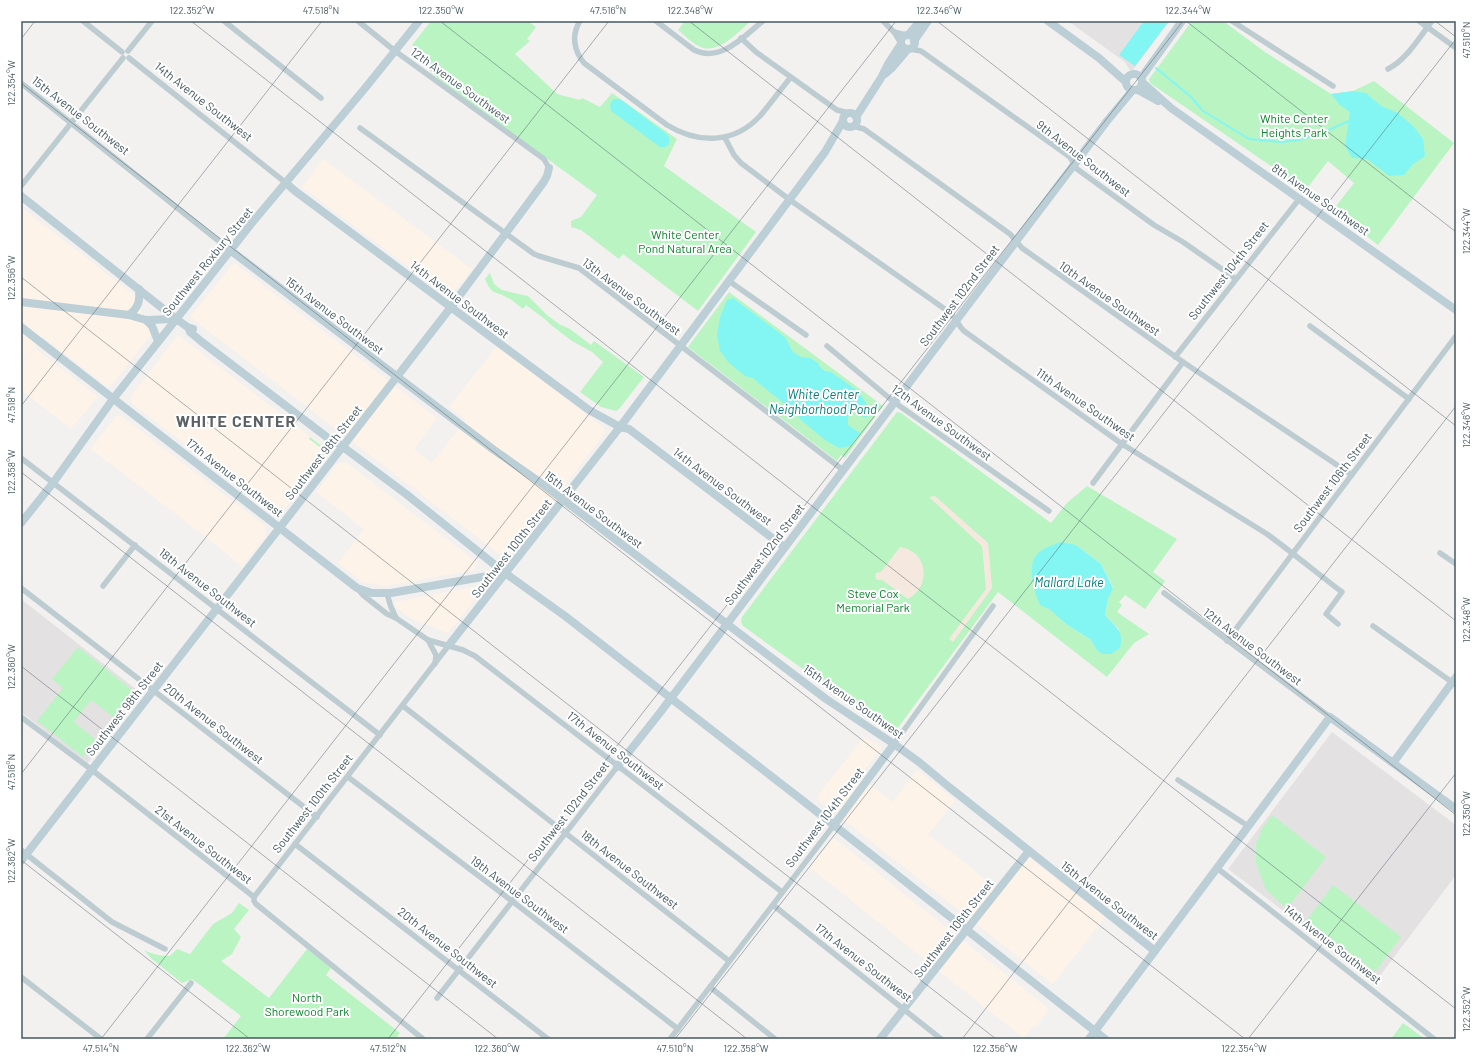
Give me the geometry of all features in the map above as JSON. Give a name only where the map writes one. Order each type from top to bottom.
[{"type":"street","name":"14th Avenue Southwest","points":[[83,21],[286,183],[295,192],[589,410],[629,429],[784,547]]},
{"type":"street","points":[[21,186],[152,21]]},
{"type":"street","points":[[224,21],[320,98]]},
{"type":"street","name":"12th Avenue Southwest","points":[[358,21],[395,51],[544,159],[549,168]]},
{"type":"street","name":"Southwest Roxbury Street","points":[[21,523],[53,483],[113,399],[230,250],[419,21]]},
{"type":"street","points":[[580,21],[575,31],[575,42],[578,53],[584,63],[667,125],[678,132],[696,138],[725,138],[749,125],[760,116],[791,77]]},
{"type":"street","points":[[656,21],[694,50],[701,53],[717,53],[733,45],[763,21]]},
{"type":"street","points":[[883,21],[894,32],[908,45],[912,37],[894,32]]},
{"type":"street","points":[[907,35],[920,21]]},
{"type":"street","name":"Southwest 100th Street","points":[[254,897],[620,426],[850,119],[867,101],[881,78],[892,68],[908,45],[928,21]]},
{"type":"street","name":"8th Avenue Southwest","points":[[1048,21],[1300,198],[1456,310]]},
{"type":"street","name":"Southwest 102nd Street","points":[[437,998],[671,698],[956,318],[1074,164],[1134,82],[1182,21]]},
{"type":"street","points":[[1232,21],[1333,86]]},
{"type":"street","points":[[1418,21],[1456,48]]},
{"type":"street","points":[[1388,70],[1398,64],[1432,21]]},
{"type":"street","points":[[741,38],[756,52],[850,119]]},
{"type":"street","name":"9th Avenue Southwest","points":[[908,45],[920,51],[1070,157],[1077,169],[1154,225],[1183,242],[1236,279]]},
{"type":"street","name":"15th Avenue Southwest","points":[[21,82],[230,250],[397,377],[563,500],[826,699],[919,762],[1155,951]]},
{"type":"street","name":"10th Avenue Southwest","points":[[850,119],[1010,234],[1022,248],[1182,362],[1352,475]]},
{"type":"street","name":"13th Avenue Southwest","points":[[360,128],[539,256],[579,268],[842,470]]},
{"type":"street","name":"11th Avenue Southwest","points":[[725,138],[736,158],[741,163],[790,200],[956,318],[960,327],[964,331],[1122,444],[1267,534],[1342,592],[1326,614],[1338,624]]},
{"type":"street","name":"Southwest 98th Street","points":[[23,855],[92,770],[451,307],[543,183],[549,168]]},
{"type":"street","points":[[21,196],[176,319],[189,328],[192,328],[330,435],[331,438],[342,447],[419,504],[505,573],[542,599],[671,698],[1106,1039]]},
{"type":"street","name":"Southwest 104th Street","points":[[1175,357],[1300,198]]},
{"type":"street","points":[[729,281],[806,336]]},
{"type":"street","points":[[129,315],[139,305],[139,289]]},
{"type":"street","points":[[21,302],[129,315],[146,320],[176,319]]},
{"type":"street","points":[[21,312],[26,306],[33,304]]},
{"type":"street","points":[[146,320],[152,326],[158,341]]},
{"type":"street","points":[[1310,326],[1409,399]]},
{"type":"street","name":"17th Avenue Southwest","points":[[21,327],[358,588],[363,595],[387,614],[396,618],[428,640],[449,645],[475,656],[617,767],[782,892]]},
{"type":"street","name":"Southwest 106th Street","points":[[1227,641],[1456,336]]},
{"type":"street","name":"12th Avenue Southwest","points":[[827,346],[894,402],[1049,511]]},
{"type":"street","points":[[1093,483],[1182,362]]},
{"type":"street","name":"18th Avenue Southwest","points":[[21,458],[380,735]]},
{"type":"street","points":[[103,586],[135,545]]},
{"type":"street","points":[[1440,553],[1456,564]]},
{"type":"street","name":"17th Avenue Southwest","points":[[358,588],[372,593],[387,594],[505,573]]},
{"type":"street","name":"20th Avenue Southwest","points":[[21,588],[317,816]]},
{"type":"street","name":"12th Avenue Southwest","points":[[1164,593],[1330,717]]},
{"type":"street","points":[[387,594],[396,618]]},
{"type":"street","name":"Southwest 104th Street","points":[[670,1039],[834,825],[993,606]]},
{"type":"street","points":[[1374,626],[1455,681],[1393,763]]},
{"type":"street","points":[[428,640],[436,655],[435,664]]},
{"type":"street","name":"18th Avenue Southwest","points":[[403,706],[729,961]]},
{"type":"street","name":"21st Avenue Southwest","points":[[21,717],[92,770],[254,897],[256,904],[423,1039]]},
{"type":"street","points":[[1089,1039],[1330,717],[1456,809]]},
{"type":"street","name":"19th Avenue Southwest","points":[[348,777],[678,1029]]},
{"type":"street","points":[[1178,780],[1248,826]]},
{"type":"street","name":"20th Avenue Southwest","points":[[295,844],[548,1039]]},
{"type":"street","name":"Southwest 106th Street","points":[[880,1039],[1029,851]]},
{"type":"street","points":[[23,855],[112,922],[165,949]]},
{"type":"street","name":"14th Avenue Southwest","points":[[1217,868],[1434,1039]]},
{"type":"street","name":"17th Avenue Southwest","points":[[773,905],[941,1039]]},
{"type":"street","points":[[21,977],[101,1039]]},
{"type":"street","points":[[147,1039],[191,984]]},
{"type":"street","points":[[710,987],[775,1039]]},
{"type":"shaded area","points":[[1068,21],[1170,21],[1132,71],[1125,62]]},
{"type":"shaded area","points":[[323,159],[472,269],[451,295],[446,295],[302,187]]},
{"type":"shaded area","points":[[21,207],[134,295],[152,334],[109,388],[43,337],[21,365],[21,334],[27,326],[21,321]]},
{"type":"shaded area","points":[[234,263],[437,418],[414,449],[432,463],[466,420],[449,407],[497,346],[604,428],[605,433],[511,555],[502,556],[190,317]]},
{"type":"shaded area","points":[[178,335],[329,451],[282,512],[276,514],[131,401],[132,395]]},
{"type":"shaded area","points":[[35,348],[98,397],[71,429],[21,390],[21,366]]},
{"type":"shaded area","points":[[116,416],[121,416],[265,526],[266,536],[242,566],[91,449]]},
{"type":"shaded area","points":[[339,462],[347,463],[478,563],[474,570],[386,586],[362,582],[338,563],[364,529],[316,492]]},
{"type":"shaded area","points":[[480,586],[482,591],[448,633],[410,618],[394,606],[395,602]]},
{"type":"shaded area","points":[[21,599],[142,694],[87,764],[21,712]]},
{"type":"shaded area","points":[[1332,732],[1456,825],[1456,875],[1376,981],[1228,869]]},
{"type":"shaded area","points":[[864,737],[882,747],[859,777],[893,802],[917,770],[955,800],[928,835],[1001,892],[1028,857],[1105,917],[1053,984],[817,799],[819,794]]},
{"type":"shaded area","points":[[832,839],[835,839],[1049,1009],[1036,1027],[1034,1025],[1024,1038],[810,867]]},
{"type":"green space","name":"White Center Pond Natural Area","points":[[431,21],[528,21],[536,27],[527,39],[530,41],[515,54],[557,94],[580,100],[582,98],[600,107],[612,93],[677,139],[664,166],[756,232],[698,311],[623,254],[619,259],[581,230],[571,227],[571,221],[581,217],[597,195],[443,83],[412,54],[416,49],[412,45]]},
{"type":"green space","points":[[685,21],[751,21],[723,44],[716,47],[703,48],[696,45],[678,30]]},
{"type":"green space","name":"White Center Heights Park","points":[[1192,21],[1223,21],[1265,52],[1331,94],[1353,91],[1374,81],[1454,143],[1378,245],[1333,210],[1354,183],[1328,161],[1306,190],[1150,83],[1149,79]]},
{"type":"green space","points":[[490,273],[494,284],[502,290],[528,296],[547,315],[559,324],[570,329],[591,345],[594,341],[644,377],[619,409],[616,411],[601,407],[580,392],[603,362],[592,352],[572,341],[526,305],[523,309],[510,299],[491,290],[485,279]]},
{"type":"green space","name":"White Center Neighborhood Pond","points":[[729,292],[883,406],[845,458],[841,455],[837,461],[688,347]]},
{"type":"green space","name":"Steve Cox Memorial Park","points":[[897,412],[901,413],[1051,523],[1067,503],[1087,486],[1177,539],[1153,572],[1165,581],[1145,609],[1125,595],[1119,602],[1122,605],[1117,612],[1149,634],[1134,643],[1107,677],[998,592],[897,729],[888,730],[743,626],[741,622],[742,617]],"holes":[[[1076,545],[1101,564],[1113,587],[1108,599],[1105,615],[1119,629],[1096,649],[1091,640],[1066,624],[1049,609]]]},
{"type":"green space","points":[[310,437],[328,451],[321,460],[317,456],[318,455],[320,457],[325,451],[309,439]]},
{"type":"green space","points":[[78,647],[137,694],[116,719],[91,700],[74,722],[96,740],[83,757],[37,721],[63,688],[52,679]]},
{"type":"green space","points":[[1272,815],[1326,857],[1287,909],[1266,890],[1256,863],[1256,844],[1262,829]]},
{"type":"green space","points":[[1333,885],[1401,937],[1375,972],[1307,920]]},
{"type":"green space","name":"North Shorewood Park","points":[[239,903],[249,910],[234,929],[241,937],[232,954],[221,961],[269,998],[307,949],[331,968],[326,975],[400,1033],[395,1039],[223,1039],[241,1016],[192,979],[182,983],[152,959],[144,950],[163,956],[170,956],[177,949],[190,954],[213,924],[232,913]]},
{"type":"green space","points":[[1403,1023],[1425,1039],[1391,1039]]},
{"type":"sand","points":[[935,496],[988,543],[992,588],[953,642],[949,639],[986,589],[982,546],[929,497]]},
{"type":"sand","points":[[900,547],[909,550],[916,555],[924,570],[921,586],[916,593],[908,599],[882,580],[877,580],[875,577],[876,573],[881,572]]},
{"type":"water","points":[[1144,21],[1169,21],[1135,66],[1119,55]]},
{"type":"water","points":[[1353,91],[1366,93],[1381,106],[1398,113],[1414,127],[1423,139],[1425,156],[1413,164],[1404,175],[1389,176],[1367,159],[1352,158],[1345,146],[1350,112],[1340,105],[1331,94]]},
{"type":"water","points":[[615,99],[620,99],[668,135],[670,140],[667,146],[660,147],[611,111],[611,102]]},
{"type":"water","name":"White Center Neighborhood Pond","points":[[733,298],[785,337],[793,352],[801,357],[810,358],[818,363],[825,371],[831,372],[858,391],[866,403],[869,414],[866,418],[851,411],[848,418],[848,425],[860,433],[850,446],[839,448],[825,440],[801,420],[795,412],[753,378],[745,376],[729,363],[720,351],[717,335],[720,317],[727,300]]},
{"type":"water","name":"Mallard Lake","points":[[1061,542],[1076,545],[1101,564],[1113,588],[1108,599],[1105,615],[1116,626],[1120,633],[1121,642],[1120,648],[1111,654],[1102,654],[1096,649],[1091,640],[1066,624],[1049,609],[1040,605],[1035,593],[1032,578],[1032,564],[1034,558],[1043,549]]},
{"type":"waterway","points":[[1156,68],[1191,97],[1203,111],[1249,139],[1281,142],[1299,140],[1317,135],[1349,121]]},
{"type":"district","name":"WHITE CENTER","points":[[236,420]]}]
